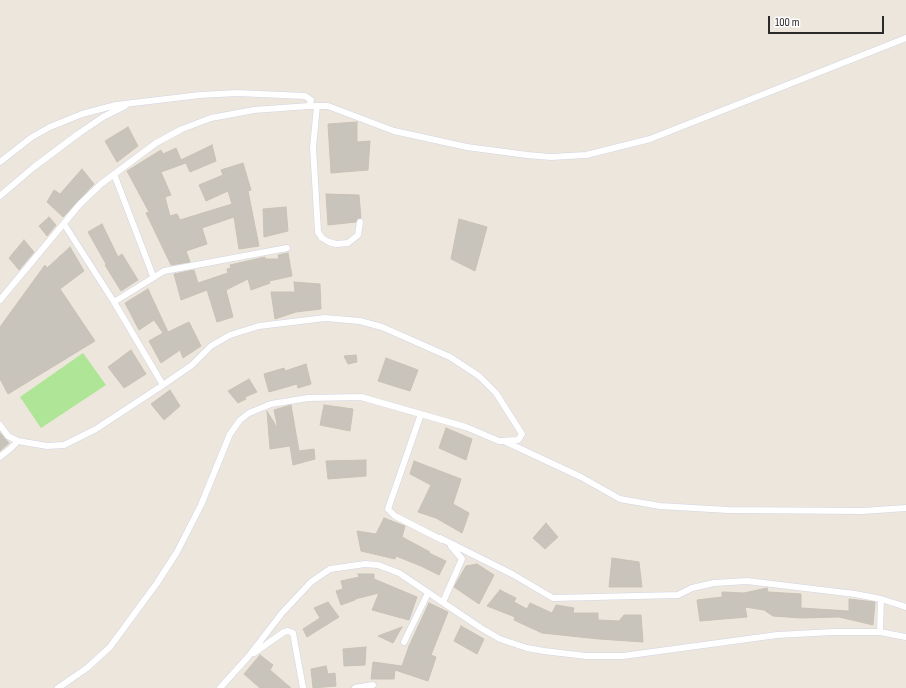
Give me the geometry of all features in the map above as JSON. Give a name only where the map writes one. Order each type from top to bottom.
[{"type":"street","points":[[0,300],[80,204],[114,174],[156,143],[195,123],[239,112],[317,106],[335,108],[365,122],[394,131],[467,147],[551,157],[586,155],[650,139],[906,38]]},
{"type":"street","points":[[0,162],[32,137],[50,127],[106,107],[200,95],[237,93],[305,96],[311,100],[309,106]]},
{"type":"street","points":[[0,196],[34,167],[78,134],[103,117],[130,104]]},
{"type":"street","points":[[317,106],[313,147],[318,232],[322,238],[329,242],[336,244],[348,243],[358,235],[360,222]]},
{"type":"street","points":[[114,174],[153,276]]},
{"type":"street","points":[[64,224],[114,302],[163,386]]},
{"type":"street","points":[[114,302],[153,276],[164,271],[287,248]]},
{"type":"street","points":[[0,425],[8,436],[18,440],[47,446],[64,445],[96,429],[163,386],[192,365],[211,346],[243,330],[283,322],[325,318],[360,321],[382,327],[427,345],[450,357],[479,376],[496,393],[522,434],[518,440],[504,442]]},
{"type":"street","points":[[58,688],[87,668],[110,647],[163,574],[186,535],[201,505],[230,434],[244,416],[271,404],[308,398],[351,397],[379,402],[466,428],[504,442],[581,477],[620,499],[660,506],[728,510],[863,511],[906,508]]},
{"type":"street","points":[[421,414],[388,509],[395,516],[512,574],[553,598],[678,595],[692,588],[714,583],[747,581],[881,598],[906,607]]},
{"type":"street","points":[[0,457],[18,440]]},
{"type":"street","points":[[440,538],[457,551],[462,559],[443,602]]},
{"type":"street","points":[[220,688],[248,657],[282,613],[311,582],[330,569],[364,564],[378,565],[399,573],[500,639],[535,650],[586,656],[624,656],[777,635],[833,632],[880,632],[906,637]]},
{"type":"street","points":[[404,642],[428,593]]},
{"type":"street","points":[[880,632],[881,598]]},
{"type":"street","points":[[248,657],[284,632],[288,631],[292,633],[303,688]]},
{"type":"street","points":[[355,688],[373,685]]},
{"type":"green space","points":[[83,353],[106,385],[41,428],[20,397]]},
{"type":"building","points":[[357,122],[357,142],[370,141],[368,170],[331,173],[328,124]]},
{"type":"building","points":[[128,127],[138,146],[117,162],[105,141]]},
{"type":"building","points":[[212,145],[216,161],[190,172],[186,163],[161,172],[171,195],[165,197],[170,216],[177,214],[180,220],[232,204],[228,191],[206,201],[199,185],[223,175],[221,170],[243,163],[251,190],[248,191],[259,246],[239,249],[234,217],[202,228],[207,244],[186,251],[190,262],[171,265],[146,213],[149,212],[127,171],[161,150],[163,154],[176,148],[181,160]]},
{"type":"building","points":[[82,169],[94,184],[63,217],[47,202],[54,190],[60,194]]},
{"type":"building","points":[[326,194],[359,195],[361,218],[357,219],[356,222],[328,225]]},
{"type":"building","points":[[286,207],[288,231],[264,237],[263,209]]},
{"type":"building","points":[[49,217],[56,225],[47,236],[39,226]]},
{"type":"building","points":[[459,219],[487,227],[475,271],[451,259]]},
{"type":"building","points":[[102,224],[118,257],[122,254],[138,280],[121,291],[105,265],[106,264],[88,232]]},
{"type":"building","points":[[24,240],[34,252],[19,270],[9,258]]},
{"type":"building","points":[[70,247],[84,271],[60,289],[95,341],[8,394],[0,379],[0,327],[45,265],[47,268]]},
{"type":"building","points":[[288,253],[292,276],[269,281],[270,283],[251,290],[248,279],[226,290],[233,317],[217,322],[207,290],[181,300],[174,274],[194,270],[198,283],[228,273],[227,269],[231,268],[230,265],[265,257],[265,259],[279,259],[278,255]]},
{"type":"building","points":[[294,282],[320,284],[321,309],[296,312],[275,319],[271,292],[295,292]]},
{"type":"building","points":[[148,289],[168,332],[189,322],[201,346],[183,358],[180,350],[161,363],[149,341],[163,333],[154,320],[139,330],[125,303]]},
{"type":"building","points":[[131,350],[146,374],[124,388],[108,367]]},
{"type":"building","points":[[356,355],[357,362],[348,364],[344,356]]},
{"type":"building","points":[[386,358],[418,370],[410,391],[378,381]]},
{"type":"building","points":[[306,364],[311,384],[298,388],[297,384],[269,392],[264,374],[284,368],[285,371]]},
{"type":"building","points":[[249,379],[257,392],[245,397],[246,399],[238,403],[228,391]]},
{"type":"building","points":[[170,390],[180,406],[164,420],[151,404]]},
{"type":"building","points":[[291,405],[299,451],[314,449],[315,459],[293,465],[290,446],[270,449],[267,411],[278,429],[274,410]]},
{"type":"building","points":[[324,405],[353,409],[350,431],[320,425]]},
{"type":"building","points":[[446,428],[472,439],[466,460],[439,448]]},
{"type":"building","points":[[0,433],[9,443],[0,451]]},
{"type":"building","points":[[366,460],[366,476],[328,479],[326,461]]},
{"type":"building","points":[[414,461],[461,479],[453,504],[469,513],[462,533],[436,518],[418,512],[431,485],[410,474]]},
{"type":"building","points":[[384,518],[405,526],[402,537],[446,561],[439,575],[396,556],[395,559],[361,551],[357,531],[376,534]]},
{"type":"building","points":[[546,523],[558,537],[545,549],[533,538]]},
{"type":"building","points":[[612,558],[639,562],[642,587],[609,587]]},
{"type":"building","points":[[477,564],[494,575],[479,604],[454,587],[466,566]]},
{"type":"building","points":[[358,574],[374,574],[374,579],[417,597],[409,620],[372,610],[379,593],[355,599],[341,605],[336,591],[343,589],[341,581],[359,577]]},
{"type":"building","points":[[767,588],[768,592],[801,594],[801,608],[849,611],[849,599],[875,602],[873,625],[839,617],[802,618],[773,616],[764,610],[745,607],[747,617],[700,621],[697,600],[722,597],[722,592],[744,593]]},
{"type":"building","points":[[500,590],[516,598],[514,602],[527,609],[530,603],[552,613],[556,605],[574,608],[573,613],[598,613],[598,620],[619,621],[624,615],[641,615],[643,642],[542,633],[514,620],[515,617],[487,606]]},
{"type":"building","points":[[328,602],[339,617],[307,637],[303,629],[320,618],[314,608]]},
{"type":"building","points":[[429,603],[448,612],[431,655],[436,657],[428,681],[395,670],[394,679],[371,679],[373,662],[402,666],[409,646]]},
{"type":"building","points":[[461,626],[484,639],[477,654],[454,641]]},
{"type":"building","points":[[402,627],[393,643],[378,636]]},
{"type":"building","points":[[366,647],[365,665],[344,666],[343,649]]},
{"type":"building","points":[[260,655],[273,665],[270,670],[291,688],[260,688],[244,674]]},
{"type":"building","points":[[326,666],[328,674],[335,673],[336,686],[313,688],[311,669]]}]
